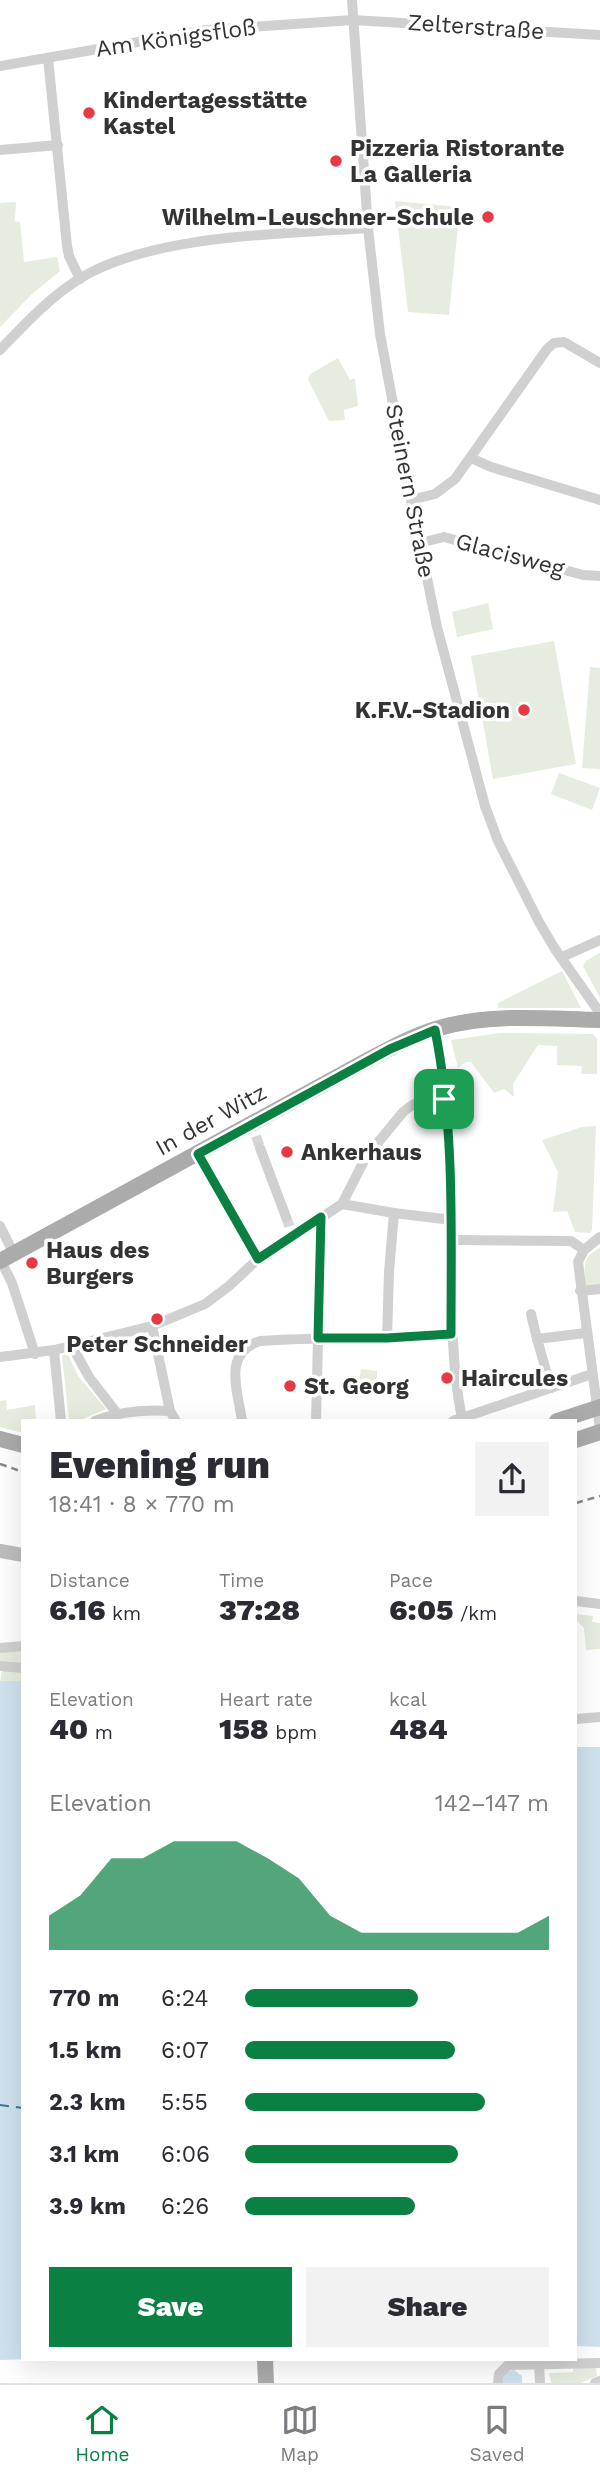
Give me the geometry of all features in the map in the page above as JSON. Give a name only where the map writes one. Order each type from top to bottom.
[{"type":"main road","name":"In der Witz","points":[[5,1259],[198,1154],[254,1130],[390,1049],[441,1028],[493,1019],[600,1020]]},
{"type":"main road","points":[[563,1419],[598,1408]]},
{"type":"main road","points":[[577,1440],[600,1431]]},
{"type":"main road","points":[[0,1439],[21,1444]]},
{"type":"main road","points":[[0,1551],[21,1555]]},
{"type":"main road","points":[[265,2361],[266,2383]]},
{"type":"street","name":"Steinern Straße","points":[[352,0],[368,228],[387,378],[440,638],[485,806],[521,890],[555,949],[600,1013]]},
{"type":"street","name":"Zelterstraße","points":[[353,20],[600,35]]},
{"type":"street","name":"Am Königsfloß","points":[[0,66],[207,30],[353,20]]},
{"type":"street","points":[[48,58],[67,246],[80,279]]},
{"type":"street","points":[[0,150],[58,145]]},
{"type":"street","points":[[0,350],[37,311],[80,279],[122,259],[203,241],[368,228]]},
{"type":"street","points":[[411,500],[443,490],[455,479],[554,342],[564,342],[600,363]]},
{"type":"street","points":[[471,458],[491,467],[600,500]]},
{"type":"street","name":"Glacisweg","points":[[420,543],[431,538],[444,537],[583,575],[600,576]]},
{"type":"street","points":[[562,957],[600,940]]},
{"type":"street","points":[[441,1028],[452,1220],[451,1334],[457,1419]]},
{"type":"street","points":[[0,1357],[35,1354],[152,1326],[205,1304],[292,1231],[342,1203],[366,1157],[404,1111],[444,1091]]},
{"type":"street","points":[[260,1148],[286,1217]]},
{"type":"street","points":[[198,1154],[258,1259]]},
{"type":"street","points":[[342,1203],[452,1220]]},
{"type":"street","points":[[387,1338],[394,1213]]},
{"type":"street","points":[[316,1419],[321,1217]]},
{"type":"street","points":[[0,1226],[5,1259],[35,1354]]},
{"type":"street","points":[[600,1237],[584,1250],[578,1262],[600,1431]]},
{"type":"street","points":[[452,1240],[571,1241],[584,1250]]},
{"type":"street","points":[[580,1291],[600,1289]]},
{"type":"street","points":[[531,1314],[551,1388]]},
{"type":"street","points":[[100,1419],[116,1412],[149,1409],[173,1415],[152,1326]]},
{"type":"street","points":[[537,1339],[586,1333]]},
{"type":"street","points":[[242,1419],[235,1370],[239,1356],[246,1347],[260,1341],[451,1334]]},
{"type":"street","points":[[72,1346],[79,1362],[116,1412]]},
{"type":"street","points":[[54,1350],[61,1419]]},
{"type":"street","points":[[460,1419],[592,1374]]},
{"type":"street","points":[[577,1601],[600,1604]]},
{"type":"street","points":[[0,1648],[21,1646]]},
{"type":"street","points":[[0,1666],[21,1668]]},
{"type":"street","points":[[577,1719],[600,1717]]},
{"type":"street","points":[[498,2383],[499,2374],[508,2365],[600,2363]]},
{"type":"street","points":[[539,2364],[540,2383]]},
{"type":"street","points":[[595,2383],[600,2381]]},
{"type":"shaded area","points":[[395,201],[460,207],[449,315],[408,312]]},
{"type":"shaded area","points":[[16,202],[15,221],[20,222],[24,262],[57,257],[60,271],[31,295],[0,327],[0,203]]},
{"type":"shaded area","points":[[338,358],[350,380],[355,378],[358,406],[344,410],[345,420],[329,421],[308,379],[310,374]]},
{"type":"shaded area","points":[[488,603],[493,629],[457,637],[452,612]]},
{"type":"shaded area","name":"K.F.V.-Stadion","points":[[554,641],[576,764],[493,779],[471,656]]},
{"type":"shaded area","points":[[590,667],[600,668],[600,769],[582,768]]},
{"type":"shaded area","points":[[559,773],[600,788],[592,810],[551,794]]},
{"type":"shaded area","points":[[600,953],[600,998],[583,966],[586,961]]},
{"type":"shaded area","points":[[562,971],[581,1008],[498,1008],[498,1003]]},
{"type":"shaded area","points":[[500,1033],[593,1034],[597,1039],[597,1074],[581,1074],[582,1066],[557,1065],[557,1046],[538,1045],[513,1084],[514,1097],[504,1089],[494,1093],[471,1062],[458,1068],[451,1040]]},
{"type":"shaded area","points":[[596,1126],[592,1230],[590,1233],[575,1232],[567,1211],[553,1212],[558,1172],[542,1140],[582,1127]]},
{"type":"shaded area","points":[[600,1248],[600,1285],[586,1287],[585,1264],[589,1256]]},
{"type":"shaded area","points":[[68,1354],[78,1376],[106,1409],[83,1419],[69,1419],[62,1355]]},
{"type":"shaded area","points":[[361,1369],[377,1371],[377,1390],[358,1386]]},
{"type":"shaded area","points":[[6,1400],[7,1410],[35,1405],[36,1419],[21,1419],[21,1432],[0,1427],[0,1401]]},
{"type":"shaded area","points":[[577,1614],[593,1616],[592,1622],[600,1623],[600,1649],[586,1650],[584,1628],[577,1621]]},
{"type":"shaded area","points":[[21,1649],[21,1681],[0,1681],[0,1652]]},
{"type":"shaded area","points":[[573,2368],[596,2368],[597,2376],[581,2383],[551,2383],[549,2373],[573,2372]]},
{"type":"water","points":[[0,1681],[21,1681],[21,2359],[0,2360]]},
{"type":"water","points":[[577,1747],[600,1747],[600,2347],[577,2346]]},
{"type":"water","points":[[514,2370],[522,2376],[522,2383],[503,2383],[504,2375]]},
{"type":"ferry route","points":[[0,2105],[21,2108]]},
{"type":"tunnel","points":[[256,1136],[260,1148]]},
{"type":"tunnel","points":[[286,1217],[290,1228]]},
{"type":"railway","points":[[0,1464],[21,1471]]},
{"type":"railway","points":[[577,1503],[600,1496]]},
{"type":"place","name":"Kindertagesstätte Kastel","points":[[89,113]]},
{"type":"place","name":"Pizzeria Ristorante La Galleria","points":[[336,161]]},
{"type":"place","name":"Wilhelm-Leuschner-Schule","points":[[488,217]]},
{"type":"place","name":"K.F.V.-Stadion","points":[[524,710]]},
{"type":"place","name":"Ankerhaus","points":[[287,1152]]},
{"type":"place","name":"Haus des Burgers","points":[[32,1263]]},
{"type":"place","name":"Peter Schneider","points":[[157,1319]]},
{"type":"place","name":"Haircules","points":[[447,1378]]},
{"type":"place","name":"St. Georg","points":[[290,1386]]},
{"type":"route","points":[[435,1030],[445,1080],[444,1099],[452,1220],[451,1334],[318,1338],[321,1217],[258,1259],[198,1154],[390,1049],[435,1030]]}]
